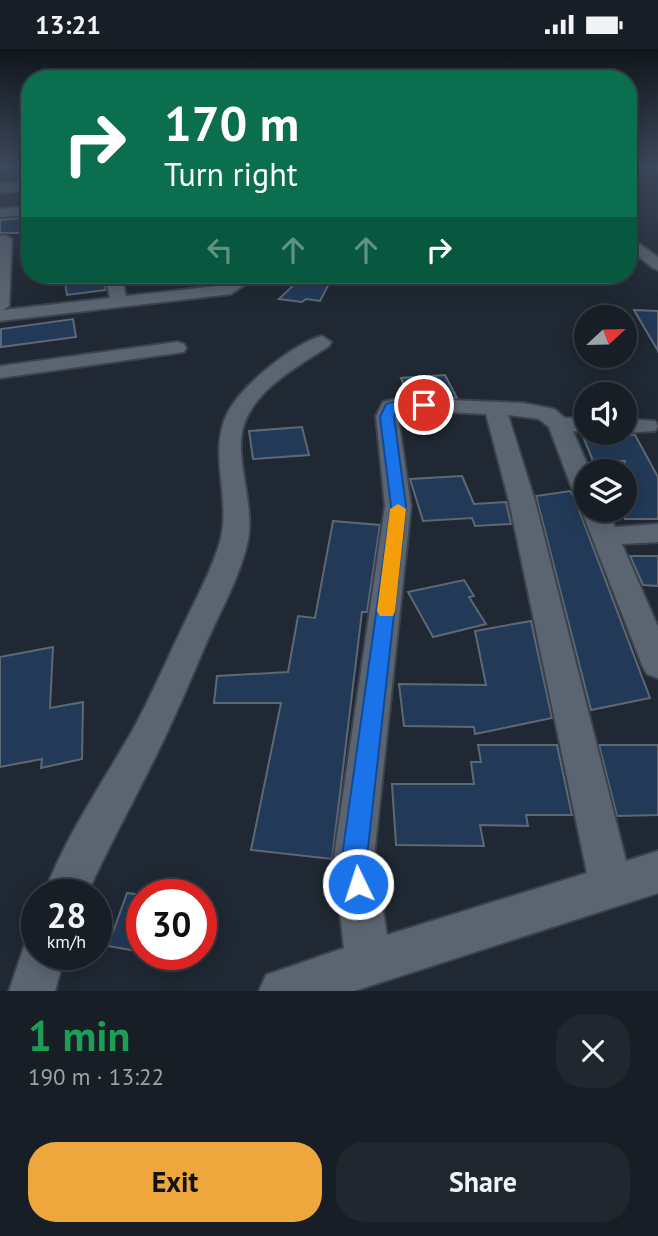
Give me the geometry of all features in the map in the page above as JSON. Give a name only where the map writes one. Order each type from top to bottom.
[{"type":"street","points":[[0,213],[21,211]]},
{"type":"street","points":[[0,306],[1,270],[7,239]]},
{"type":"street","points":[[637,248],[658,265]]},
{"type":"street","points":[[115,284],[119,302]]},
{"type":"street","points":[[0,316],[231,289],[238,284]]},
{"type":"street","points":[[72,879],[104,814],[148,735],[219,581],[234,541],[237,506],[230,446],[232,426],[242,408],[275,372],[322,342]]},
{"type":"street","points":[[0,372],[177,348]]},
{"type":"street","points":[[369,964],[354,857],[398,506],[387,417],[391,407],[400,404],[523,409],[547,414],[559,424],[574,461]]},
{"type":"street","points":[[495,409],[522,501],[611,887]]},
{"type":"street","points":[[559,424],[574,425]]},
{"type":"street","points":[[599,522],[658,533]]},
{"type":"street","points":[[599,522],[658,665]]},
{"type":"street","points":[[282,991],[658,872]]},
{"type":"street","points":[[32,991],[38,970]]},
{"type":"building","points":[[21,218],[21,233],[0,233],[0,220]]},
{"type":"building","points":[[65,284],[105,284],[106,290],[67,295]]},
{"type":"building","points":[[295,284],[329,284],[320,301],[279,299]]},
{"type":"building","points":[[637,310],[658,311],[658,351],[637,315]]},
{"type":"building","points":[[73,319],[76,337],[1,347],[1,329]]},
{"type":"building","points":[[445,375],[457,398],[409,396],[401,378]]},
{"type":"building","points":[[302,427],[309,455],[253,459],[249,431]]},
{"type":"building","points":[[637,439],[658,477],[658,519],[637,519],[637,459],[592,459],[586,445],[637,445]]},
{"type":"building","points":[[462,476],[474,504],[506,502],[511,524],[475,526],[472,518],[423,521],[410,479]]},
{"type":"building","points":[[570,491],[574,497],[574,522],[584,522],[650,698],[591,710],[536,496]]},
{"type":"building","points":[[333,521],[380,525],[367,612],[362,612],[332,859],[251,850],[281,703],[214,703],[217,676],[288,672],[298,616],[315,618]]},
{"type":"building","points":[[630,556],[658,556],[658,586],[643,585]]},
{"type":"building","points":[[464,580],[474,596],[469,597],[486,624],[433,637],[408,592]]},
{"type":"building","points":[[531,621],[552,718],[475,734],[474,727],[404,726],[399,684],[486,685],[475,631]]},
{"type":"building","points":[[53,647],[50,708],[83,702],[82,759],[41,768],[42,759],[0,767],[0,657]]},
{"type":"building","points":[[478,745],[557,745],[572,815],[526,815],[528,826],[480,825],[484,846],[396,845],[392,784],[474,784],[471,762],[481,762]]},
{"type":"building","points":[[599,745],[658,745],[658,815],[617,816]]},
{"type":"building","points":[[126,896],[126,949],[112,947],[112,935]]},
{"type":"slow traffic","points":[[386,611],[398,509]]},
{"type":"route","points":[[358,884],[354,857],[398,506],[387,417],[391,407],[400,404],[424,405]]}]
